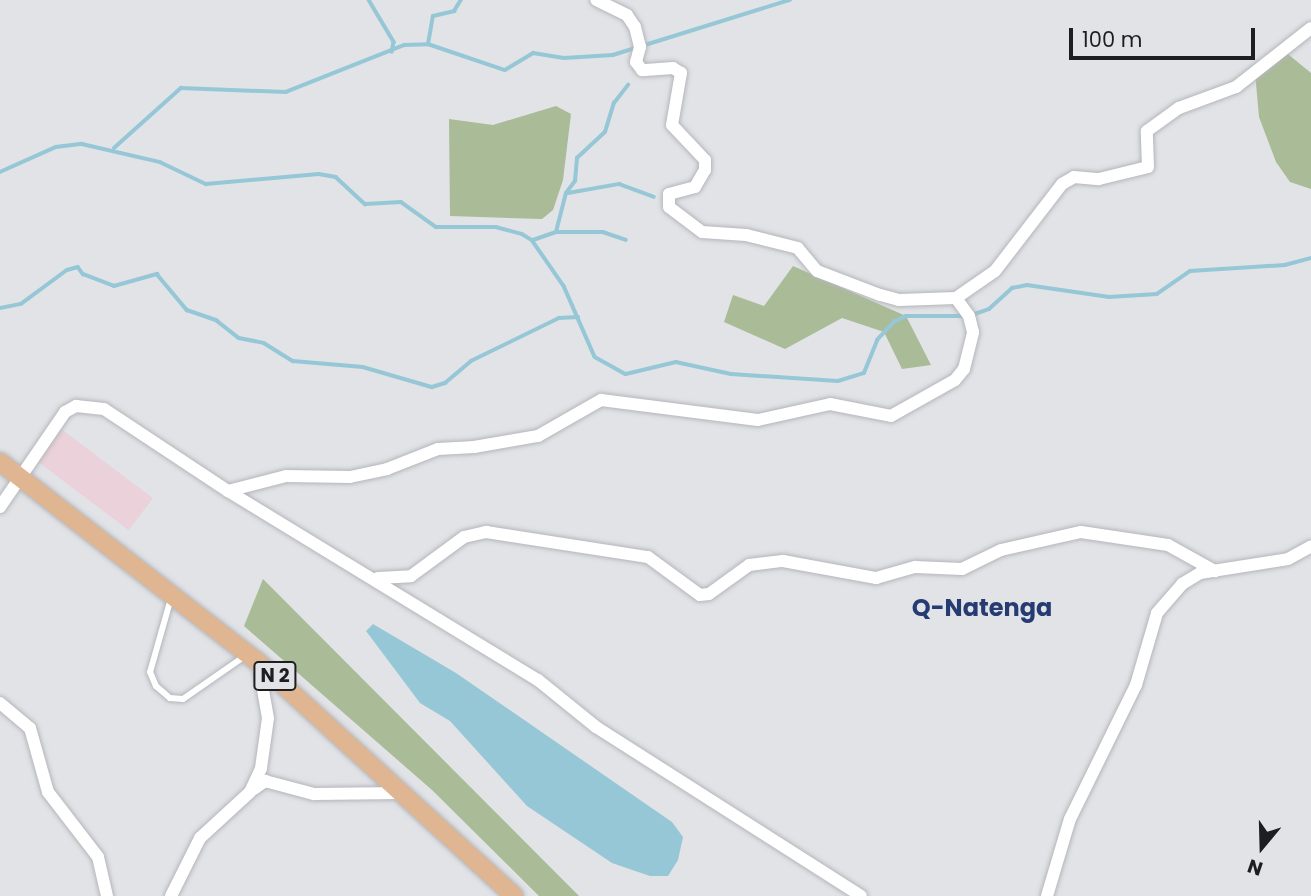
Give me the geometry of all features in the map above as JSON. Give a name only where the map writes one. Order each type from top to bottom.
[{"type":"main road","name":"N 2","points":[[0,461],[173,593],[253,658],[405,793],[514,896]]},
{"type":"street","points":[[596,0],[626,15],[635,27],[640,47],[636,62],[642,70],[673,68],[681,73],[672,125],[705,160],[702,180],[695,187],[669,194],[669,207],[681,219],[702,232],[746,234],[798,248],[817,271],[899,300],[956,298],[995,271],[1062,184],[1074,177],[1099,178],[1148,167],[1147,131],[1179,108],[1236,87],[1311,28]]},
{"type":"street","points":[[228,491],[286,476],[350,477],[387,469],[438,449],[474,447],[538,436],[601,400],[758,420],[830,404],[891,416],[901,413],[964,369],[973,332],[969,316],[956,298]]},
{"type":"street","points":[[0,507],[65,412],[89,405],[104,409],[228,491],[538,680],[596,727],[861,896]]},
{"type":"street","points":[[374,578],[411,576],[464,537],[486,532],[648,557],[700,595],[709,594],[748,565],[783,561],[876,578],[915,567],[962,569],[1002,550],[1081,532],[1168,545],[1214,571]]},
{"type":"street","points":[[1047,896],[1070,819],[1136,685],[1150,626],[1182,584],[1200,573],[1288,559],[1311,546]]},
{"type":"street","points":[[250,792],[261,768],[268,718],[253,658]]},
{"type":"street","points":[[0,703],[30,728],[48,792],[98,857],[107,896]]},
{"type":"street","points":[[171,896],[200,838],[265,781],[314,794],[405,793]]},
{"type":"lane","points":[[173,593],[150,672],[156,686],[170,698],[183,699],[253,658]]},
{"type":"shaded area","points":[[61,429],[153,498],[129,530],[37,461]]},
{"type":"green space","points":[[1283,50],[1311,73],[1311,189],[1290,182],[1276,162],[1259,117],[1255,72]]},
{"type":"green space","points":[[556,106],[571,114],[563,180],[553,210],[542,219],[450,216],[449,119],[493,125]]},
{"type":"green space","points":[[793,266],[906,316],[931,365],[902,369],[884,332],[842,318],[785,349],[724,322],[733,295],[764,306]]},
{"type":"green space","points":[[263,579],[579,896],[539,896],[432,790],[244,626]]},
{"type":"water","points":[[373,624],[456,673],[672,822],[683,837],[678,860],[668,876],[650,876],[612,863],[527,806],[450,721],[420,703],[366,631]]},
{"type":"waterway","points":[[369,0],[394,42],[392,52]]},
{"type":"waterway","points":[[428,44],[433,16],[454,11],[461,0]]},
{"type":"waterway","points":[[114,148],[181,88],[286,92],[404,45],[428,44],[505,70],[533,53],[564,58],[613,55],[790,0]]},
{"type":"waterway","points":[[533,240],[556,232],[566,193],[575,181],[577,158],[605,132],[614,103],[628,85]]},
{"type":"waterway","points":[[0,172],[56,147],[82,144],[160,162],[206,184],[319,174],[336,177],[365,204],[401,202],[436,227],[496,227],[522,234],[532,240],[564,286],[595,357],[626,374],[676,362],[731,374],[838,381],[864,373],[877,340],[894,322],[906,316],[964,316]]},
{"type":"waterway","points":[[568,193],[619,184],[654,197]]},
{"type":"waterway","points":[[556,232],[603,232],[626,240]]},
{"type":"waterway","points":[[972,315],[989,309],[1012,288],[1027,285],[1109,297],[1157,294],[1190,271],[1285,265],[1311,258]]},
{"type":"waterway","points":[[0,308],[21,304],[67,270],[78,267],[83,274],[114,286],[157,274],[187,310],[216,320],[239,338],[264,343],[293,361],[363,367],[432,387],[445,383],[471,361],[559,318],[578,317]]},
{"type":"district","name":"Q-Natenga","points":[[982,608]]}]
